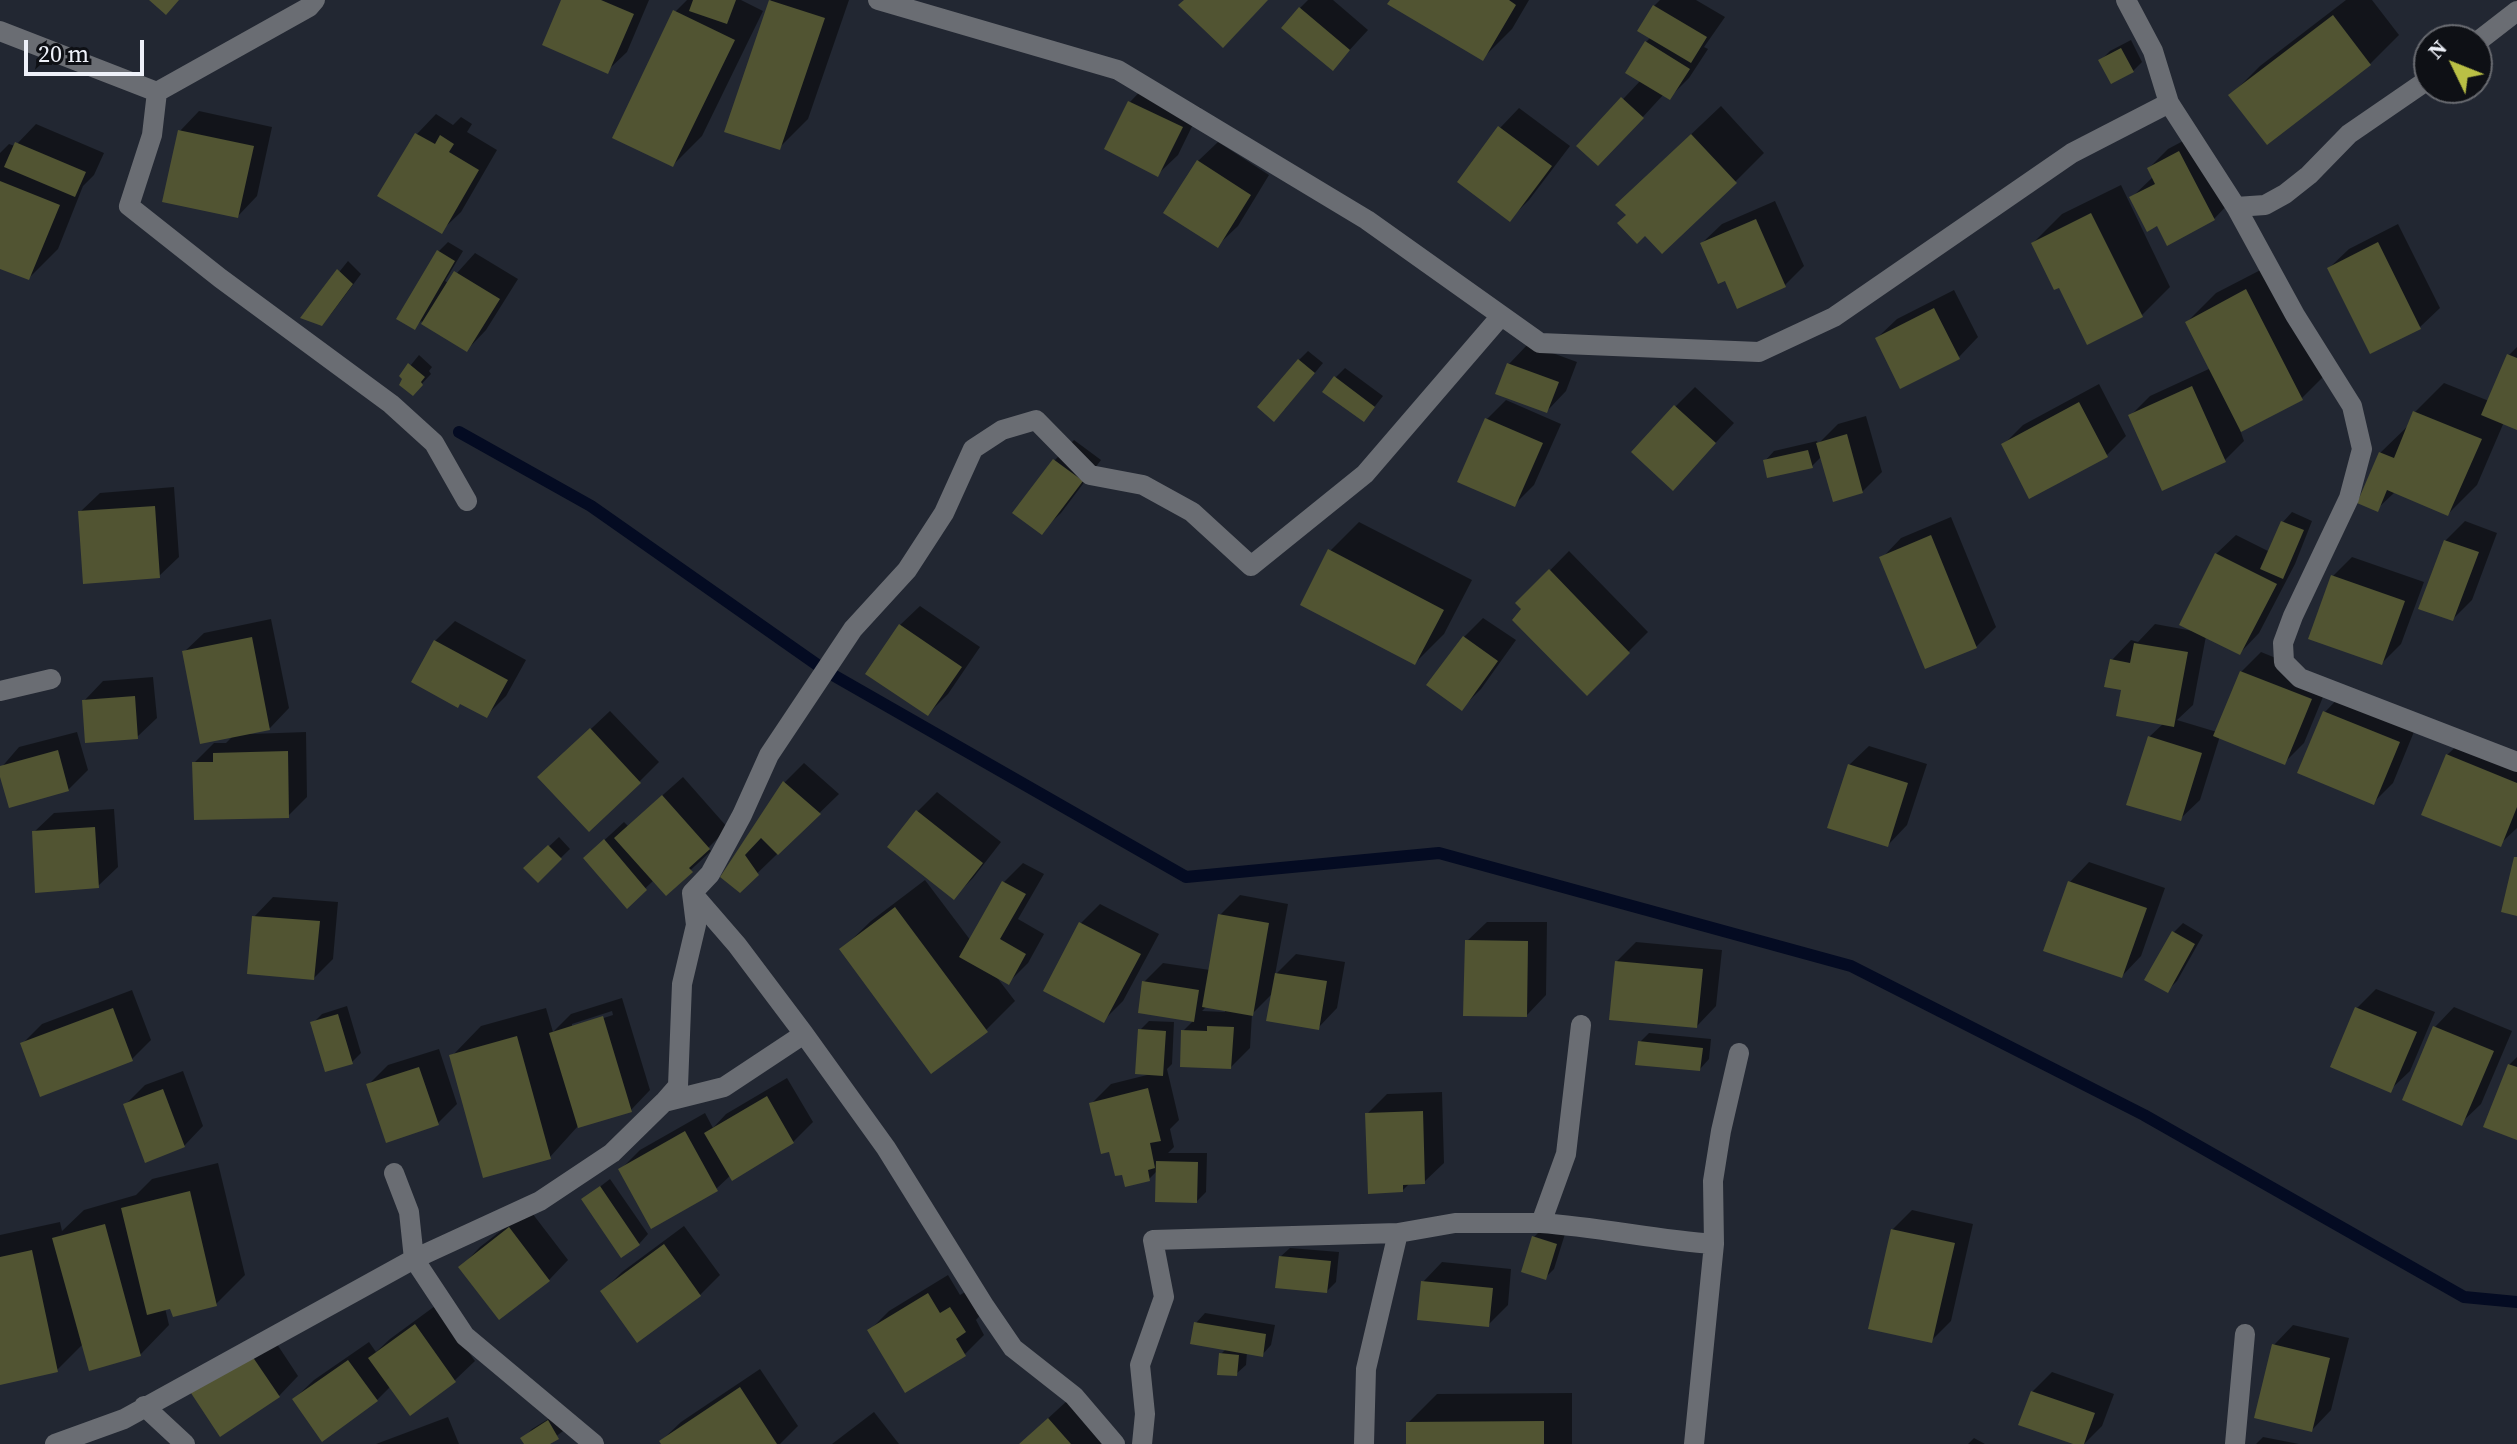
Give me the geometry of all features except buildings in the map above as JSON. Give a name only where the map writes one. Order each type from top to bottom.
[{"type":"street","points":[[157,92],[309,7],[315,0]]},
{"type":"street","points":[[878,0],[1118,70],[1367,220],[1540,343],[1759,352],[1834,317],[2072,153],[2169,103]]},
{"type":"street","points":[[2126,0],[2153,51],[2169,103],[2236,207],[2295,315],[2352,406],[2362,449],[2349,498],[2288,629],[2283,643],[2284,662],[2300,678],[2517,762]]},
{"type":"street","points":[[2493,30],[2517,11]]},
{"type":"street","points":[[0,31],[157,92]]},
{"type":"street","points":[[2236,207],[2265,205],[2285,194],[2309,175],[2349,134],[2413,90]]},
{"type":"street","points":[[157,92],[152,135],[129,206],[220,278],[391,404],[434,443],[467,501]]},
{"type":"street","points":[[692,893],[710,874],[742,815],[769,755],[853,629],[907,570],[944,513],[973,449],[1002,430],[1036,420],[1090,475],[1143,485],[1192,512],[1251,566],[1365,474],[1501,316]]},
{"type":"street","points":[[0,691],[51,679]]},
{"type":"street","points":[[692,893],[737,945],[886,1148],[1013,1348],[1074,1396],[1115,1444]]},
{"type":"street","points":[[55,1444],[124,1419],[414,1259],[540,1201],[612,1153],[678,1086],[682,984],[696,925],[692,893]]},
{"type":"street","points":[[1541,1223],[1566,1154],[1581,1025]]},
{"type":"street","points":[[664,1102],[724,1087],[804,1034]]},
{"type":"street","points":[[1694,1444],[1714,1244],[1713,1181],[1739,1053]]},
{"type":"street","points":[[394,1173],[409,1212],[414,1259],[465,1336],[594,1444]]},
{"type":"street","points":[[1142,1444],[1145,1414],[1140,1365],[1164,1297],[1153,1240],[1398,1233],[1455,1223],[1541,1223],[1594,1227],[1675,1241],[1714,1244]]},
{"type":"street","points":[[1364,1444],[1366,1369],[1398,1233]]},
{"type":"street","points":[[2235,1444],[2245,1334]]},
{"type":"street","points":[[144,1406],[185,1444]]},
{"type":"waterway","points":[[459,432],[591,506],[826,671],[1186,877],[1439,853],[1851,966],[2144,1115],[2464,1297],[2517,1302]]}]
